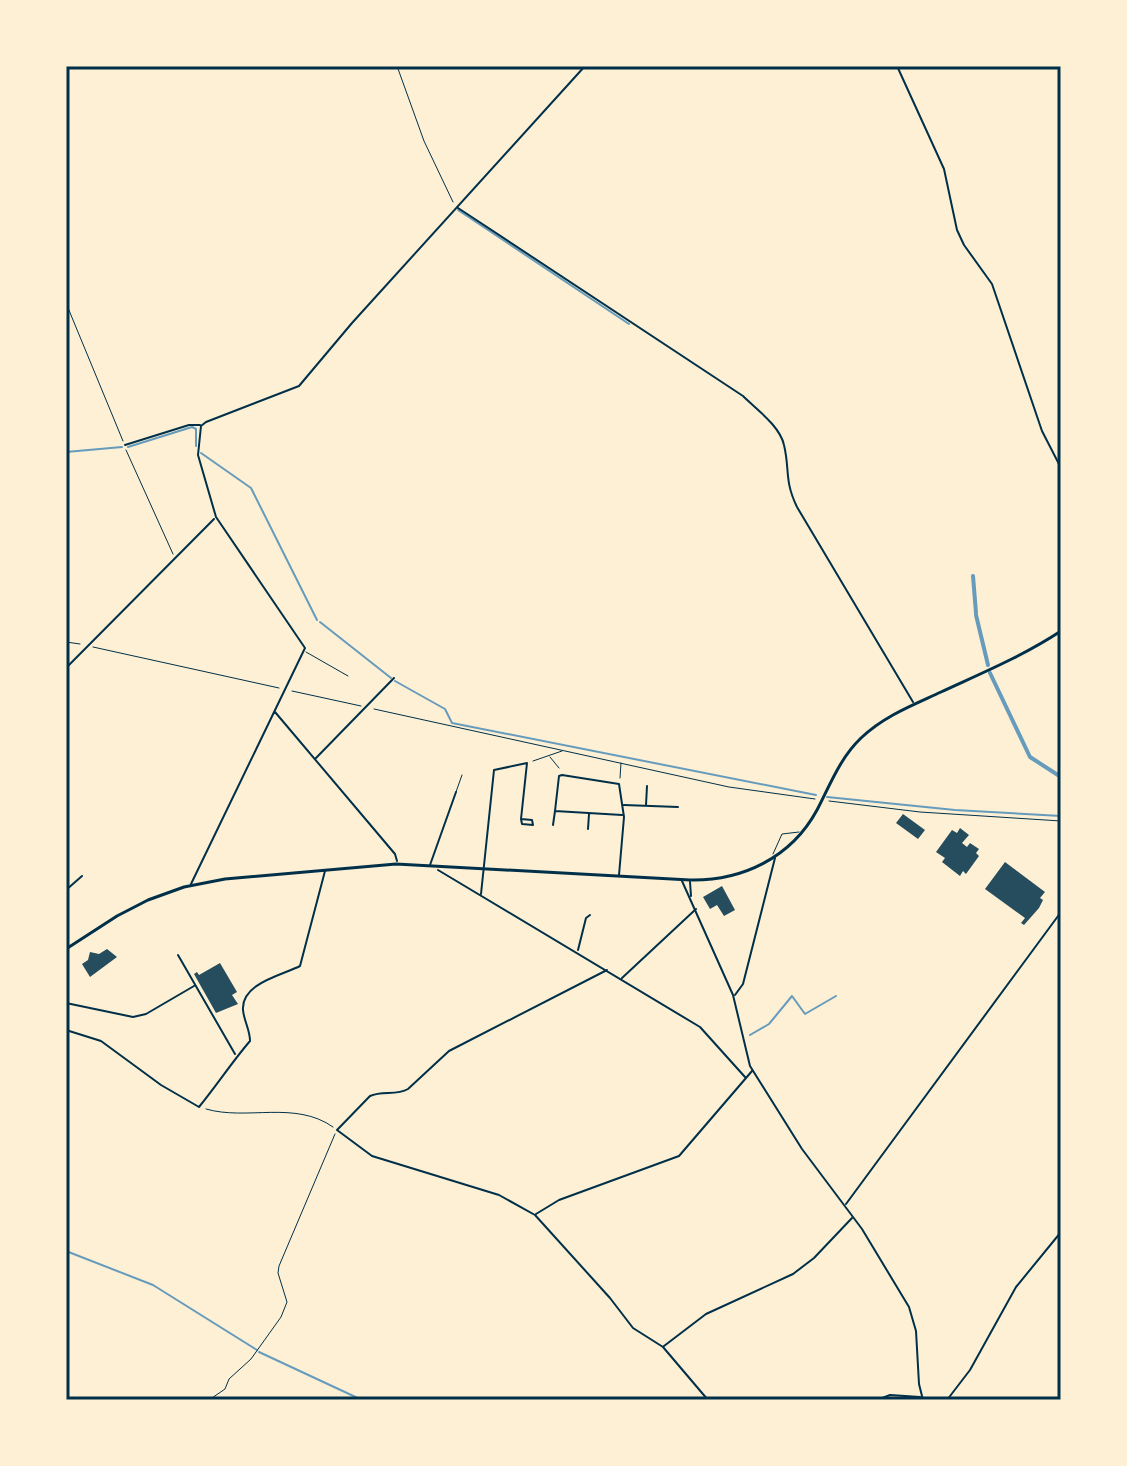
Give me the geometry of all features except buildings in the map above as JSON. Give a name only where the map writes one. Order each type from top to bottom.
[{"type":"main road","points":[[66,949],[137,905],[191,886],[225,879],[396,864],[682,880],[735,876],[775,858],[801,833],[854,745],[885,720],[1025,653],[1061,631]]},
{"type":"street","points":[[125,445],[189,425],[201,426],[299,386],[343,333],[585,66]]},
{"type":"street","points":[[897,66],[944,169],[957,230],[992,284],[1042,431],[1061,468]]},
{"type":"street","points":[[457,208],[743,396],[775,429],[784,445],[787,487],[797,507],[914,704]]},
{"type":"street","points":[[191,886],[305,648],[216,517],[198,455],[201,426]]},
{"type":"street","points":[[66,668],[216,517]]},
{"type":"street","points":[[315,759],[394,678]]},
{"type":"street","points":[[274,711],[395,854],[396,864]]},
{"type":"street","points":[[481,896],[494,770],[527,763],[521,819]]},
{"type":"street","points":[[553,825],[559,776],[619,784],[619,798],[623,805],[619,876]]},
{"type":"street","points":[[646,805],[647,786]]},
{"type":"street","points":[[430,865],[456,792]]},
{"type":"street","points":[[623,805],[678,807]]},
{"type":"street","points":[[555,811],[622,815]]},
{"type":"street","points":[[588,829],[589,813]]},
{"type":"street","points":[[733,995],[739,992],[743,984],[775,858]]},
{"type":"street","points":[[66,1030],[101,1041],[161,1085],[199,1107],[250,1041],[243,1009],[245,998],[265,981],[300,966],[325,870]]},
{"type":"street","points":[[438,870],[700,1027],[745,1077]]},
{"type":"street","points":[[66,890],[82,876]]},
{"type":"street","points":[[682,880],[733,995],[741,1021],[746,1057],[752,1071],[802,1149],[854,1217],[901,1290],[913,1316],[922,1398],[890,1395],[877,1400]]},
{"type":"street","points":[[690,880],[691,897]]},
{"type":"street","points":[[621,979],[696,909]]},
{"type":"street","points":[[845,1205],[1061,912]]},
{"type":"street","points":[[577,952],[586,918],[590,915]]},
{"type":"street","points":[[178,955],[233,1053],[237,1054]]},
{"type":"street","points":[[607,970],[449,1051],[400,1094],[376,1093],[370,1096],[337,1130],[372,1156],[499,1195],[535,1215],[602,1288],[633,1328],[663,1347],[708,1400]]},
{"type":"street","points":[[66,1003],[133,1017],[146,1014],[194,986]]},
{"type":"street","points":[[535,1215],[559,1200],[679,1156],[752,1071]]},
{"type":"street","points":[[663,1347],[706,1314],[793,1274],[814,1258],[854,1217]]},
{"type":"street","points":[[947,1400],[970,1370],[1016,1287],[1061,1232]]},
{"type":"lane","points":[[304,650],[348,676]]},
{"type":"lane","points":[[456,792],[462,775]]},
{"type":"lane","points":[[775,858],[773,852],[782,834],[801,833]]},
{"type":"path","points":[[397,66],[424,141],[457,208]]},
{"type":"path","points":[[66,303],[175,558]]},
{"type":"path","points":[[66,642],[729,787],[920,812],[1061,821]]},
{"type":"path","points":[[527,763],[564,750]]},
{"type":"path","points":[[550,757],[562,775]]},
{"type":"path","points":[[619,784],[621,763]]},
{"type":"path","points":[[199,1107],[248,1114],[295,1113],[319,1119],[337,1130],[279,1266],[278,1273],[287,1302],[281,1317],[257,1353],[229,1379],[225,1389],[209,1400]]},
{"type":"waterway","points":[[458,210],[629,324]]},
{"type":"waterway","points":[[128,447],[192,427],[196,429],[196,446]]},
{"type":"waterway","points":[[66,452],[122,447]]},
{"type":"waterway","points":[[201,453],[251,488],[317,620]]},
{"type":"waterway","points":[[973,576],[976,613]]},
{"type":"waterway","points":[[976,615],[988,665]]},
{"type":"waterway","points":[[320,622],[391,678]]},
{"type":"waterway","points":[[990,673],[1030,757],[1061,777]]},
{"type":"waterway","points":[[395,681],[445,709],[452,723],[816,795]]},
{"type":"waterway","points":[[827,797],[955,810],[1061,816]]},
{"type":"waterway","points":[[750,1035],[769,1024],[792,996],[805,1014],[836,996]]},
{"type":"waterway","points":[[66,1251],[153,1285],[257,1350]]},
{"type":"waterway","points":[[259,1352],[362,1400]]}]
